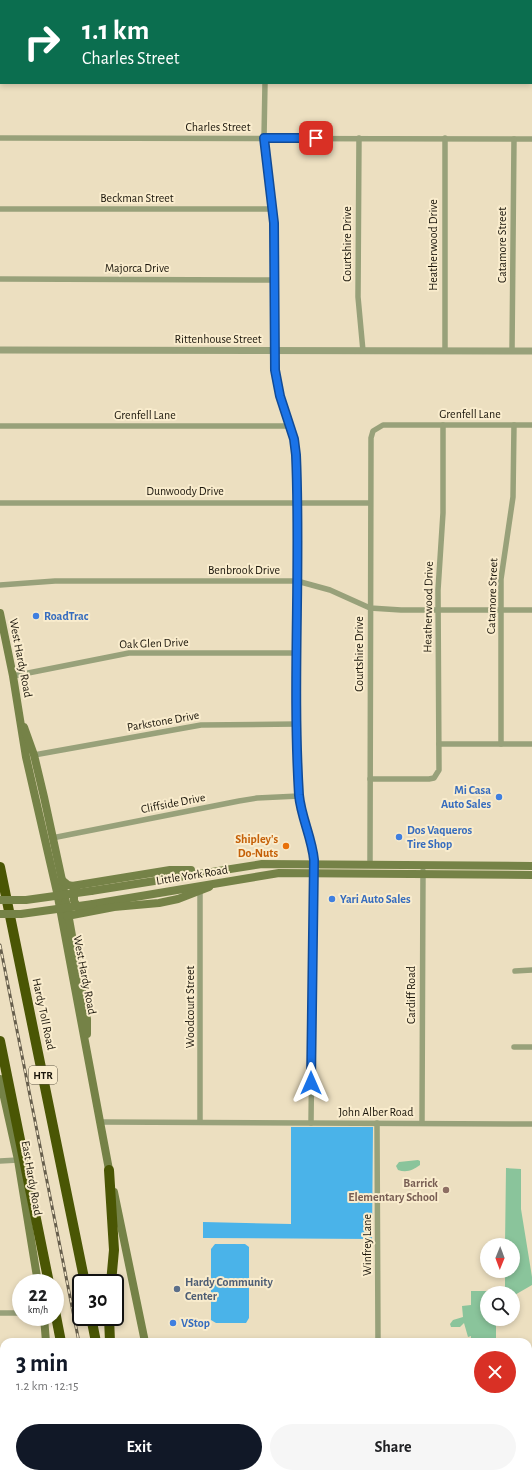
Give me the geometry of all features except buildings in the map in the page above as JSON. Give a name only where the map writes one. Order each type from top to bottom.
[{"type":"highway","name":"Hardy Toll Road","points":[[0,867],[82,1274]]},
{"type":"highway","points":[[0,1041],[47,1274]]},
{"type":"highway","points":[[109,1170],[114,1250],[112,1274]]},
{"type":"highway","points":[[58,1326],[60,1338]]},
{"type":"highway","points":[[93,1326],[95,1338]]},
{"type":"highway","points":[[109,1326],[110,1338]]},
{"type":"main road","name":"West Hardy Road","points":[[0,613],[13,676],[26,757],[58,896],[109,1170],[144,1338]]},
{"type":"main road","points":[[18,709],[34,755],[62,880],[67,916],[87,1019],[87,1056]]},
{"type":"main road","name":"Little York Road","points":[[0,900],[58,896],[214,870],[262,864],[370,865],[423,871],[532,875]]},
{"type":"main road","name":"Little York Road","points":[[0,914],[60,909],[280,873],[313,874],[423,871],[532,866]]},
{"type":"main road","points":[[62,880],[68,885],[79,885],[170,870],[214,870]]},
{"type":"main road","points":[[67,916],[114,907],[159,903],[178,899],[218,883]]},
{"type":"main road","points":[[79,885],[74,890],[74,901],[79,909],[90,912]]},
{"type":"main road","name":"East Hardy Road","points":[[0,1079],[18,1160],[37,1274]]},
{"type":"main road","points":[[0,1102],[18,1160]]},
{"type":"main road","points":[[45,1326],[46,1338]]},
{"type":"street","points":[[265,84],[264,138],[273,209],[274,350],[277,382],[291,426],[296,455],[297,724],[299,796],[301,809],[312,844],[313,864],[311,1123]]},
{"type":"street","name":"Charles Street","points":[[0,138],[532,139]]},
{"type":"street","name":"Courtshire Drive","points":[[359,138],[358,297],[364,351]]},
{"type":"street","name":"Heatherwood Drive","points":[[445,138],[445,351]]},
{"type":"street","name":"Catamore Street","points":[[512,351],[514,139]]},
{"type":"street","name":"Beckman Street","points":[[0,209],[273,209]]},
{"type":"street","name":"Majorca Drive","points":[[0,279],[274,280]]},
{"type":"street","name":"Rittenhouse Street","points":[[0,350],[532,351]]},
{"type":"street","name":"Grenfell Lane","points":[[371,442],[373,431],[383,425],[532,425]]},
{"type":"street","name":"Heatherwood Drive","points":[[370,779],[424,779],[434,778],[437,775],[439,744],[439,570],[443,513],[443,425]]},
{"type":"street","name":"Catamore Street","points":[[501,744],[502,566],[513,497],[514,425]]},
{"type":"street","name":"Grenfell Lane","points":[[0,426],[291,426]]},
{"type":"street","name":"Courtshire Drive","points":[[370,865],[371,442]]},
{"type":"street","name":"Dunwoody Drive","points":[[0,503],[370,503]]},
{"type":"street","name":"Benbrook Drive","points":[[0,585],[55,580],[297,581],[330,590],[370,608],[532,610]]},
{"type":"street","name":"Oak Glen Drive","points":[[13,676],[129,653],[297,653]]},
{"type":"street","name":"Parkstone Drive","points":[[34,755],[201,725],[297,724]]},
{"type":"street","points":[[439,744],[532,744]]},
{"type":"street","name":"Cliffside Drive","points":[[52,838],[245,800],[299,796]]},
{"type":"street","name":"Cardiff Road","points":[[422,1123],[423,871]]},
{"type":"street","name":"Woodcourt Street","points":[[200,891],[200,1122]]},
{"type":"street","points":[[515,971],[532,970]]},
{"type":"street","points":[[514,1047],[532,1047]]},
{"type":"street","name":"John Alber Road","points":[[101,1122],[532,1124]]},
{"type":"street","name":"Winfrey Lane","points":[[377,1123],[378,1338]]},
{"type":"street","points":[[0,1161],[18,1160]]},
{"type":"street","points":[[0,1313],[12,1313]]},
{"type":"green space","points":[[420,1161],[420,1165],[410,1170],[398,1170],[396,1166],[399,1162]]},
{"type":"green space","points":[[506,1168],[521,1169],[521,1209],[532,1285],[520,1292],[520,1286],[505,1286],[505,1278],[520,1278],[520,1238],[505,1238]]},
{"type":"green space","points":[[471,1291],[480,1291],[480,1326],[496,1326],[496,1338],[468,1337],[464,1323],[460,1327],[451,1327],[450,1324],[453,1320],[463,1317],[462,1306],[471,1305]]},
{"type":"water","points":[[291,1127],[373,1127],[372,1239],[203,1238],[203,1222],[291,1224]]},
{"type":"water","points":[[215,1244],[245,1244],[249,1247],[249,1318],[246,1323],[216,1323],[211,1320],[211,1249]]},
{"type":"railway","points":[[0,945],[78,1338]]},
{"type":"place","name":"RoadTrac","points":[[36,616]]},
{"type":"place","name":"Mi Casa Auto Sales","points":[[499,797]]},
{"type":"place","name":"Dos Vaqueros Tire Shop","points":[[399,837]]},
{"type":"place","name":"Shipley's Do-Nuts","points":[[286,846]]},
{"type":"place","name":"Yari Auto Sales","points":[[332,899]]},
{"type":"place","name":"Barrick Elementary School","points":[[446,1190]]},
{"type":"place","name":"Hardy Community Center","points":[[177,1289]]},
{"type":"place","name":"VStop","points":[[173,1323]]},
{"type":"route","points":[[311,1083],[312,879],[314,860],[312,844],[301,809],[299,796],[297,724],[297,474],[294,439],[280,396],[275,370],[274,223],[264,138],[316,138]]}]
